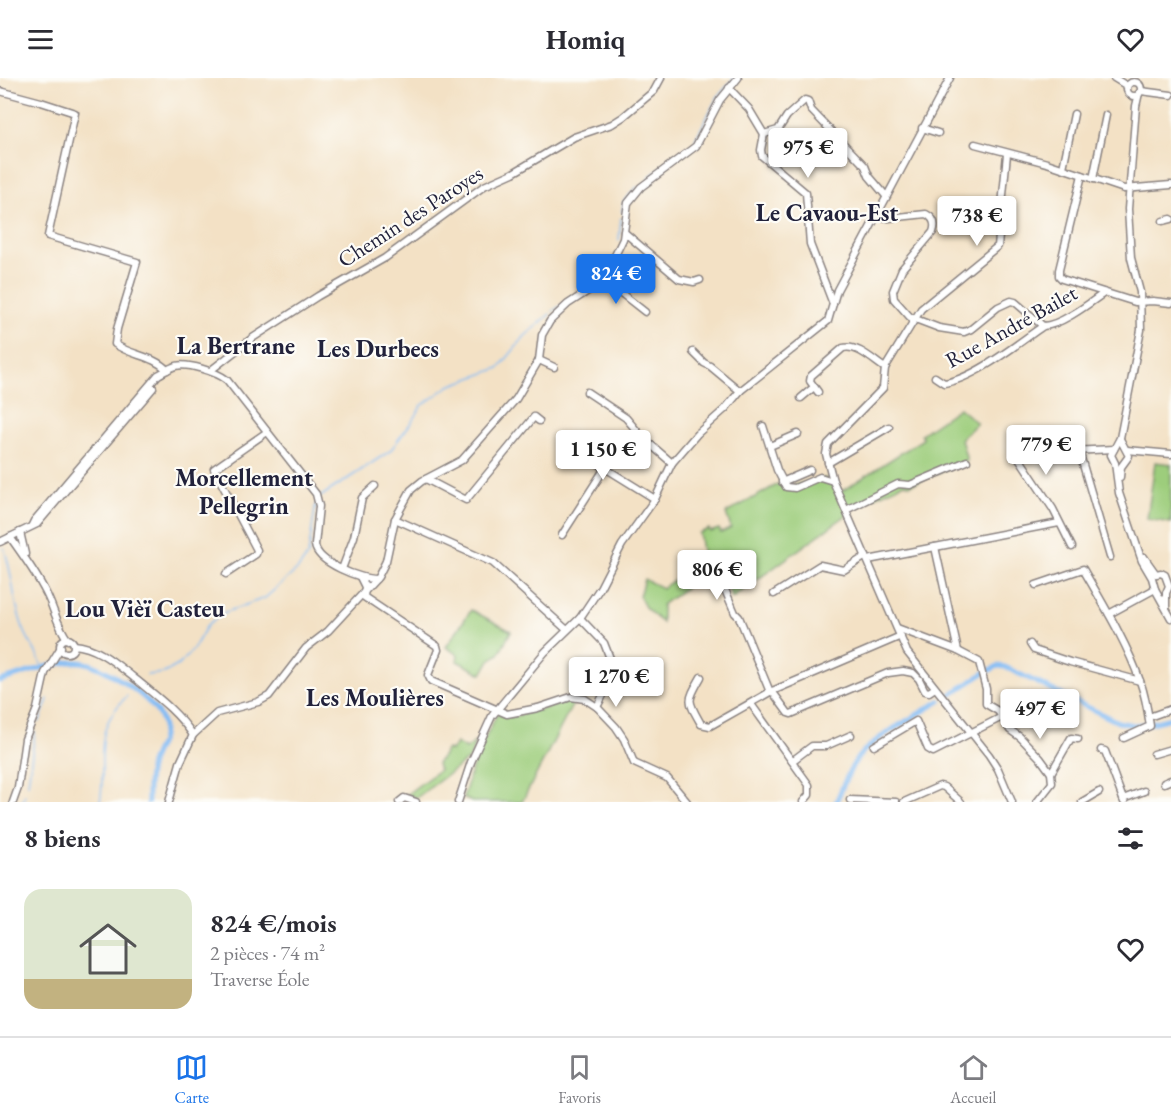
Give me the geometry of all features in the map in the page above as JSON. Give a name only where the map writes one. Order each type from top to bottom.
[{"type":"street","name":"Chemin des Paroyes","points":[[210,371],[250,339],[318,296],[385,258],[484,186],[513,173],[574,137],[612,124],[623,117],[654,90],[661,78]]},
{"type":"street","points":[[169,802],[180,763],[193,735],[217,713],[258,702],[269,696],[306,648],[328,631],[384,569],[395,519],[411,490],[426,479],[462,460],[516,399],[539,360],[542,336],[550,321],[563,308],[603,279],[618,251],[624,232],[626,206],[634,194],[696,146],[720,100],[738,78]]},
{"type":"street","points":[[458,802],[481,737],[497,711],[545,652],[580,618],[600,588],[622,545],[655,499],[672,463],[740,391],[822,327],[831,315],[837,290],[950,78]]},
{"type":"street","points":[[1114,78],[1127,86],[1139,84],[1171,95]]},
{"type":"street","points":[[1132,95],[1139,84]]},
{"type":"street","points":[[1133,531],[1119,493],[1115,463],[1140,330],[1140,302],[1129,237],[1130,189],[1139,84]]},
{"type":"street","points":[[1127,86],[1128,93],[1132,95],[1136,106]]},
{"type":"street","points":[[729,88],[749,109],[764,134],[762,156],[806,193],[810,244],[833,304]]},
{"type":"street","points":[[0,91],[75,113],[48,236],[137,262],[117,329],[115,344],[132,353],[161,363],[165,371]]},
{"type":"street","points":[[764,134],[778,130],[787,116],[805,100],[808,101],[811,110],[865,166],[869,176],[886,196]]},
{"type":"street","points":[[1063,168],[1074,114]]},
{"type":"street","points":[[1093,179],[1106,115]]},
{"type":"street","points":[[922,128],[938,133]]},
{"type":"street","points":[[975,144],[1130,189],[1171,185]]},
{"type":"street","points":[[1007,154],[998,246],[921,309],[885,368],[883,388],[828,444],[826,454],[833,481],[907,652],[971,731],[998,769],[1012,802]]},
{"type":"street","points":[[1082,175],[1059,276],[1062,279],[1135,302],[1170,303]]},
{"type":"street","points":[[876,216],[889,218],[926,214],[935,224],[933,231],[902,269],[893,291],[894,299],[915,320],[939,328],[964,332],[1011,301],[1043,326]]},
{"type":"street","points":[[1163,221],[1171,219]]},
{"type":"street","points":[[624,232],[679,279],[694,282],[700,280]]},
{"type":"street","points":[[603,279],[645,312]]},
{"type":"street","name":"Rue André Bailet","points":[[935,377],[944,383],[954,382],[996,358],[1043,326],[1049,326],[1070,315],[1104,293]]},
{"type":"street","points":[[801,398],[816,390],[810,381],[811,376],[843,348],[849,346],[856,349],[885,368]]},
{"type":"street","points":[[693,352],[740,391]]},
{"type":"street","points":[[539,360],[554,367]]},
{"type":"street","points":[[0,541],[37,524],[165,371],[179,366],[210,371],[227,380],[319,500],[315,550],[322,558],[342,569],[360,577],[376,579]]},
{"type":"street","points":[[587,392],[626,418],[642,437],[672,463]]},
{"type":"street","points":[[426,479],[466,500],[534,417],[539,421]]},
{"type":"street","points":[[763,426],[782,482],[786,487],[790,489],[820,477],[833,481]]},
{"type":"street","points":[[828,463],[889,427]]},
{"type":"street","points":[[226,574],[256,554],[257,550],[214,469],[267,432]]},
{"type":"street","points":[[770,446],[798,434]]},
{"type":"street","points":[[566,441],[655,499]]},
{"type":"street","points":[[1118,449],[1129,456],[1120,472],[1122,492],[1136,542],[1150,567],[1156,590],[1171,618]]},
{"type":"street","points":[[1072,547],[1053,509],[1019,458],[1019,452],[1118,449],[1171,454]]},
{"type":"street","points":[[1079,451],[1110,557]]},
{"type":"street","points":[[846,510],[898,484],[910,484],[968,461]]},
{"type":"street","points":[[1115,463],[1124,464]]},
{"type":"street","points":[[562,535],[605,468]]},
{"type":"street","points":[[782,482],[810,470]]},
{"type":"street","points":[[342,569],[354,537],[362,498],[375,486]]},
{"type":"street","points":[[395,519],[493,562],[567,630]]},
{"type":"street","points":[[774,594],[820,566],[844,570],[867,558],[1059,523]]},
{"type":"street","points":[[20,532],[26,558]]},
{"type":"street","points":[[10,537],[26,558],[45,591],[67,646]]},
{"type":"street","points":[[935,547],[958,651]]},
{"type":"street","points":[[1036,585],[1083,569],[1109,614],[1140,681],[1150,721]]},
{"type":"street","points":[[717,571],[771,692],[788,713],[791,714],[888,674],[908,671],[916,675],[925,691],[938,691]]},
{"type":"street","points":[[1154,576],[1163,574],[1168,580],[1170,589],[1166,593],[1166,607]]},
{"type":"street","points":[[360,577],[365,587],[364,597],[437,646],[438,650],[428,675],[431,681],[504,714],[518,713],[571,697],[581,698],[597,707],[616,728],[624,739],[634,763],[667,778],[687,802]]},
{"type":"street","points":[[1109,614],[1156,590],[1166,593]]},
{"type":"street","points":[[580,618],[604,643],[611,661],[612,678],[597,707]]},
{"type":"street","points":[[897,628],[976,658],[984,678],[986,704],[998,711],[1010,730],[1028,745],[1051,773],[1052,783],[1037,802]]},
{"type":"street","points":[[701,677],[689,703],[704,726],[710,726],[771,692],[901,636]]},
{"type":"street","points":[[1030,644],[1034,650],[1140,681]]},
{"type":"street","points":[[13,802],[18,788],[25,739],[37,709],[45,673],[48,666],[67,646],[84,647],[104,654],[167,703],[193,735]]},
{"type":"street","points":[[751,704],[809,785],[809,795],[803,802]]},
{"type":"street","points":[[1124,738],[1171,709]]},
{"type":"street","points":[[874,746],[916,721],[930,752],[933,752],[971,731],[1020,712]]},
{"type":"street","points":[[792,761],[812,746],[826,746],[851,735]]},
{"type":"street","points":[[1051,773],[1071,738],[1078,739]]},
{"type":"street","points":[[1154,754],[1171,749]]},
{"type":"street","points":[[1101,750],[1105,751],[1124,801],[1144,791]]},
{"type":"street","points":[[904,802],[940,786],[961,802]]},
{"type":"street","points":[[1082,802],[1099,792]]},
{"type":"street","points":[[399,802],[404,798],[416,802]]},
{"type":"street","points":[[850,800],[896,802]]},
{"type":"green space","points":[[959,408],[977,423],[961,439],[967,461],[910,485],[905,483],[846,510],[848,514],[732,598],[718,564],[662,605],[662,623],[645,607],[639,596],[644,579],[662,588],[704,562],[699,533],[709,529],[710,532],[719,529],[721,533],[731,528],[726,513],[782,482],[786,487],[826,478],[839,493],[923,439],[921,434]]},
{"type":"green space","points":[[1155,462],[1171,464],[1171,523],[1147,519]]},
{"type":"green space","points":[[471,610],[511,631],[499,654],[490,660],[482,674],[457,661],[458,655],[446,647]]},
{"type":"green space","points":[[575,700],[522,802],[472,802],[463,798],[476,756],[497,714],[512,717]]},
{"type":"green space","points":[[475,742],[470,758],[416,798],[407,794],[439,770],[437,764],[447,749],[451,751],[456,743],[466,749]]},
{"type":"waterway","points":[[695,140],[717,98],[734,78]]},
{"type":"waterway","points":[[648,178],[668,163]]},
{"type":"waterway","points":[[622,212],[624,201],[637,187]]},
{"type":"waterway","points":[[619,241],[621,218]]},
{"type":"waterway","points":[[553,311],[562,305]]},
{"type":"waterway","points":[[320,497],[390,451],[421,406],[449,386],[499,368],[525,336],[550,314]]},
{"type":"waterway","points":[[147,675],[164,673],[180,664],[194,648],[208,624],[223,613],[265,598],[298,569],[308,555],[316,503]]},
{"type":"waterway","points":[[4,548],[20,620],[41,664]]},
{"type":"waterway","points":[[0,681],[62,663],[80,662],[100,668],[135,690],[153,707],[163,724],[161,741]]},
{"type":"waterway","points":[[984,673],[998,666],[1005,667],[1118,722],[1133,725],[1148,724]]},
{"type":"waterway","points":[[947,697],[981,675]]},
{"type":"waterway","points":[[100,802],[104,734],[115,709],[127,696]]},
{"type":"waterway","points":[[39,723],[48,699]]},
{"type":"waterway","points":[[893,729],[940,701]]},
{"type":"waterway","points":[[1151,723],[1171,718]]},
{"type":"waterway","points":[[836,802],[846,778],[861,754],[890,731]]},
{"type":"waterway","points":[[28,784],[35,732]]},
{"type":"waterway","points":[[148,802],[150,766],[159,745]]},
{"type":"waterway","points":[[22,802],[25,795]]},
{"type":"district","name":"Le Cavaou-Est","points":[[827,213]]},
{"type":"district","name":"La Bertrane","points":[[236,346]]},
{"type":"district","name":"Les Durbecs","points":[[378,349]]},
{"type":"district","name":"Morcellement Pellegrin","points":[[244,492]]},
{"type":"district","name":"Lou Vièï Casteu","points":[[145,609]]},
{"type":"district","name":"Les Moulières","points":[[375,698]]}]
